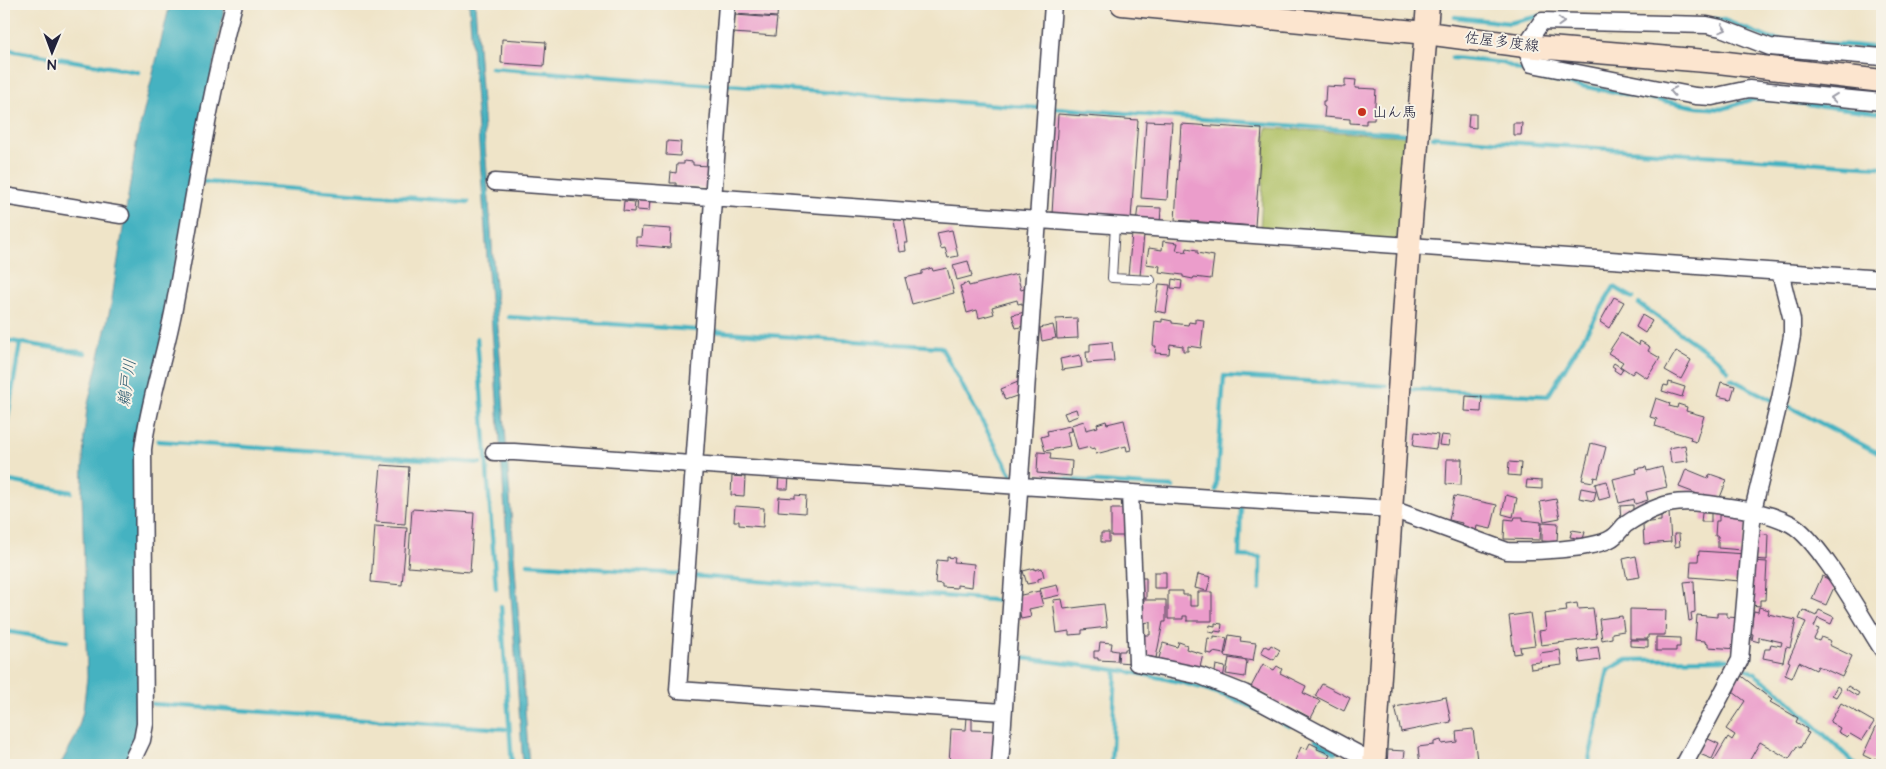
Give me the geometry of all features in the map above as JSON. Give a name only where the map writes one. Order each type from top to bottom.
[{"type":"main road","name":"佐屋多度線","points":[[1122,4],[1426,33],[1525,46],[1718,62],[1882,81]]},
{"type":"main road","points":[[1375,764],[1428,4]]},
{"type":"street","points":[[130,765],[142,740],[144,724],[143,449],[146,420],[174,312],[221,51],[234,4]]},
{"type":"street","points":[[727,4],[678,690],[1003,712]]},
{"type":"street","points":[[1000,765],[1053,4]]},
{"type":"street","points":[[1882,57],[1770,47],[1722,28],[1707,25],[1542,21],[1525,46],[1532,64],[1695,96],[1712,97],[1749,89],[1882,102]]},
{"type":"street","points":[[495,182],[1882,279]]},
{"type":"street","points":[[4,196],[121,215]]},
{"type":"street","points":[[1684,765],[1740,660],[1753,510],[1780,399],[1792,336],[1792,320],[1780,272]]},
{"type":"street","points":[[494,452],[1392,509],[1507,551],[1524,552],[1581,547],[1611,539],[1626,525],[1650,511],[1678,502],[1753,510],[1792,524],[1806,536],[1832,569],[1882,649]]},
{"type":"street","points":[[1130,493],[1137,663],[1201,676],[1244,693],[1375,764]]},
{"type":"lane","points":[[1115,225],[1112,278],[1151,280]]},
{"type":"green space","points":[[1266,128],[1405,136],[1400,235],[1394,241],[1260,231]]},
{"type":"water","name":"鵜戸川","points":[[170,4],[225,4],[156,370],[142,419],[138,722],[135,741],[125,765],[60,765],[76,736],[83,711],[87,677],[82,492],[87,408],[111,305],[137,139]]},
{"type":"water","points":[[469,4],[475,4],[529,765],[523,765]]},
{"type":"building","points":[[736,4],[778,5],[777,17],[735,14]]},
{"type":"building","points":[[735,15],[777,18],[775,36],[733,33]]},
{"type":"building","points":[[502,39],[546,42],[544,66],[501,63]]},
{"type":"building","points":[[1345,79],[1356,80],[1355,88],[1376,89],[1374,120],[1366,120],[1366,124],[1350,123],[1350,119],[1324,117],[1325,107],[1323,106],[1323,101],[1325,101],[1326,86],[1345,87]]},
{"type":"building","points":[[1058,114],[1138,120],[1131,219],[1052,214]]},
{"type":"building","points":[[1469,114],[1476,114],[1476,128],[1468,127]]},
{"type":"building","points":[[1146,121],[1172,122],[1167,200],[1141,198]]},
{"type":"building","points":[[1513,123],[1522,123],[1521,135],[1513,135]]},
{"type":"building","points":[[1181,124],[1262,129],[1255,226],[1175,220]]},
{"type":"building","points":[[667,141],[681,142],[680,156],[666,155]]},
{"type":"building","points":[[684,161],[693,162],[693,165],[709,166],[707,188],[676,186],[676,183],[670,183],[671,172],[676,173],[677,164],[684,164]]},
{"type":"building","points":[[638,198],[650,199],[649,211],[637,210]]},
{"type":"building","points":[[624,201],[635,202],[634,212],[623,211]]},
{"type":"building","points":[[1138,207],[1161,208],[1160,224],[1136,222]]},
{"type":"building","points":[[904,217],[908,243],[905,243],[906,251],[899,252],[894,219]]},
{"type":"building","points":[[642,227],[671,229],[670,248],[636,245],[636,237],[641,237]]},
{"type":"building","points":[[952,230],[958,256],[948,258],[945,248],[941,249],[937,233]]},
{"type":"building","points":[[1132,234],[1144,235],[1140,276],[1128,275]]},
{"type":"building","points":[[1163,241],[1178,243],[1176,250],[1186,252],[1187,248],[1197,250],[1197,253],[1214,256],[1211,279],[1194,277],[1193,279],[1183,277],[1183,275],[1159,272],[1160,266],[1146,264],[1149,248],[1162,250]]},
{"type":"building","points":[[968,261],[972,276],[957,280],[953,265]]},
{"type":"building","points":[[932,268],[933,271],[947,268],[954,293],[912,304],[905,278],[922,274],[922,271]]},
{"type":"building","points":[[1017,274],[1021,290],[1027,288],[1028,304],[1018,304],[1017,300],[992,307],[994,314],[979,318],[977,310],[967,313],[960,286],[968,283],[969,286]]},
{"type":"building","points":[[1172,279],[1182,281],[1181,289],[1171,288]]},
{"type":"building","points":[[1159,284],[1170,285],[1166,313],[1155,311]]},
{"type":"building","points":[[1614,297],[1624,302],[1609,328],[1600,322]]},
{"type":"building","points":[[1025,312],[1028,325],[1016,328],[1012,315]]},
{"type":"building","points":[[1642,315],[1652,321],[1645,333],[1636,327]]},
{"type":"building","points":[[1077,318],[1078,338],[1057,339],[1056,319]]},
{"type":"building","points":[[1162,319],[1172,321],[1172,323],[1188,325],[1189,322],[1195,323],[1195,319],[1204,320],[1201,348],[1188,346],[1188,351],[1183,351],[1183,346],[1170,344],[1169,354],[1155,353],[1156,346],[1153,346],[1155,321],[1162,322]]},
{"type":"building","points":[[1053,325],[1056,338],[1042,341],[1040,328]]},
{"type":"building","points":[[1621,333],[1639,345],[1640,341],[1650,347],[1648,351],[1660,358],[1647,378],[1635,370],[1632,374],[1620,366],[1623,362],[1608,353]]},
{"type":"building","points":[[1112,342],[1114,361],[1087,363],[1086,352],[1090,352],[1090,344]]},
{"type":"building","points":[[1676,351],[1691,360],[1681,379],[1665,370]]},
{"type":"building","points":[[1080,355],[1082,367],[1062,370],[1060,359]]},
{"type":"building","points":[[1614,363],[1623,369],[1620,374],[1614,370],[1615,368],[1612,366]]},
{"type":"building","points":[[1018,382],[1022,394],[1005,400],[1001,389]]},
{"type":"building","points":[[1669,382],[1685,387],[1682,397],[1662,391],[1664,385],[1668,386]]},
{"type":"building","points":[[1721,382],[1735,386],[1731,399],[1717,396]]},
{"type":"building","points":[[1466,396],[1482,397],[1481,412],[1465,411]]},
{"type":"building","points":[[1656,398],[1670,403],[1669,406],[1677,408],[1678,404],[1687,407],[1686,411],[1704,416],[1696,442],[1690,440],[1691,437],[1655,426],[1657,419],[1650,417]]},
{"type":"building","points":[[1076,409],[1078,416],[1067,420],[1064,413]]},
{"type":"building","points":[[1124,420],[1131,450],[1127,451],[1126,446],[1096,454],[1095,448],[1090,449],[1090,447],[1078,450],[1071,425],[1084,421],[1086,430],[1098,427],[1097,424],[1106,421],[1107,424]]},
{"type":"building","points":[[1070,426],[1071,431],[1067,432],[1070,446],[1045,451],[1041,437],[1048,435],[1047,431]]},
{"type":"building","points":[[1415,432],[1438,435],[1436,449],[1413,446]]},
{"type":"building","points":[[1441,435],[1450,436],[1449,446],[1439,445]]},
{"type":"building","points":[[1591,443],[1606,447],[1598,478],[1594,477],[1593,482],[1582,480]]},
{"type":"building","points":[[1685,445],[1688,461],[1671,463],[1669,448]]},
{"type":"building","points":[[1038,452],[1051,453],[1050,459],[1072,461],[1071,476],[1037,473]]},
{"type":"building","points":[[1447,459],[1462,459],[1461,485],[1446,484]]},
{"type":"building","points":[[1509,462],[1521,463],[1520,476],[1508,475]]},
{"type":"building","points":[[381,465],[409,467],[405,524],[376,522]]},
{"type":"building","points":[[1646,467],[1647,471],[1662,467],[1667,487],[1646,492],[1648,500],[1635,504],[1634,499],[1619,503],[1613,479],[1637,473],[1636,469]]},
{"type":"building","points":[[1686,469],[1708,478],[1710,474],[1727,480],[1719,500],[1679,487]]},
{"type":"building","points":[[732,476],[745,477],[744,496],[731,495]]},
{"type":"building","points":[[779,476],[789,476],[788,489],[778,489]]},
{"type":"building","points":[[1527,480],[1542,481],[1542,489],[1526,488]]},
{"type":"building","points":[[1607,481],[1611,497],[1599,500],[1595,484]]},
{"type":"building","points":[[1581,488],[1596,491],[1594,501],[1579,498]]},
{"type":"building","points":[[795,495],[806,496],[805,513],[778,511],[779,497],[795,498]]},
{"type":"building","points":[[1506,495],[1517,498],[1513,517],[1502,514]]},
{"type":"building","points":[[1454,496],[1497,505],[1491,529],[1477,526],[1476,531],[1461,528],[1462,523],[1449,520]]},
{"type":"building","points":[[1556,499],[1560,518],[1544,521],[1540,502]]},
{"type":"building","points":[[1633,505],[1633,513],[1621,520],[1620,506]]},
{"type":"building","points":[[735,506],[764,508],[763,527],[739,525],[739,521],[734,521]]},
{"type":"building","points":[[412,509],[474,513],[470,572],[408,567]]},
{"type":"building","points":[[1111,509],[1126,509],[1126,536],[1111,536]]},
{"type":"building","points":[[1669,513],[1671,542],[1644,544],[1643,526],[1649,522],[1661,521],[1661,514]]},
{"type":"building","points":[[1702,513],[1711,513],[1711,522],[1701,522]]},
{"type":"building","points":[[1719,515],[1748,516],[1742,550],[1718,548],[1718,536],[1715,536],[1716,521],[1719,521]]},
{"type":"building","points":[[1515,517],[1523,517],[1523,520],[1541,522],[1540,540],[1504,539],[1505,519],[1514,520]]},
{"type":"building","points":[[1542,522],[1558,523],[1557,542],[1542,541]]},
{"type":"building","points":[[375,526],[407,528],[402,585],[371,582]]},
{"type":"building","points":[[1572,530],[1585,532],[1583,539],[1570,537]]},
{"type":"building","points":[[1101,533],[1109,533],[1109,542],[1101,542]]},
{"type":"building","points":[[1753,533],[1768,534],[1767,560],[1752,559]]},
{"type":"building","points":[[1674,534],[1679,534],[1680,546],[1675,547]]},
{"type":"building","points":[[1699,551],[1746,554],[1740,581],[1690,577],[1691,561],[1698,561]]},
{"type":"building","points":[[1636,556],[1640,577],[1627,579],[1623,559]]},
{"type":"building","points":[[947,557],[955,558],[954,562],[974,564],[972,587],[957,585],[957,588],[942,587],[942,584],[935,583],[937,560],[947,561]]},
{"type":"building","points":[[1752,561],[1767,562],[1765,600],[1760,600],[1760,606],[1750,605]]},
{"type":"building","points":[[1035,568],[1035,570],[1042,568],[1044,577],[1038,579],[1038,582],[1027,584],[1023,571]]},
{"type":"building","points":[[1154,572],[1166,572],[1166,588],[1154,588]]},
{"type":"building","points":[[1198,574],[1211,577],[1207,591],[1195,588]]},
{"type":"building","points":[[1822,576],[1836,583],[1826,605],[1812,599]]},
{"type":"building","points":[[1140,578],[1146,578],[1146,599],[1140,598]]},
{"type":"building","points":[[1694,581],[1695,612],[1691,613],[1692,620],[1689,621],[1684,582]]},
{"type":"building","points":[[1057,585],[1060,595],[1043,599],[1040,589]]},
{"type":"building","points":[[1039,591],[1043,606],[1029,609],[1031,617],[1021,619],[1017,596]]},
{"type":"building","points":[[1168,591],[1183,591],[1183,595],[1190,595],[1190,606],[1198,606],[1198,592],[1212,592],[1212,621],[1187,621],[1187,616],[1183,616],[1183,619],[1168,619]]},
{"type":"building","points":[[1062,599],[1064,609],[1104,604],[1107,627],[1082,630],[1082,634],[1069,635],[1069,631],[1057,633],[1053,600]]},
{"type":"building","points":[[1141,600],[1166,600],[1166,622],[1163,622],[1156,658],[1142,655],[1142,635],[1150,635],[1150,622],[1141,623]]},
{"type":"building","points":[[1577,603],[1578,609],[1593,608],[1597,638],[1541,645],[1539,631],[1546,630],[1544,614],[1567,611],[1566,605]]},
{"type":"building","points":[[1759,607],[1769,610],[1768,614],[1796,620],[1790,648],[1786,647],[1783,662],[1763,658],[1765,649],[1770,649],[1771,644],[1781,646],[1782,642],[1759,637],[1759,642],[1752,640],[1753,634],[1749,633],[1754,611],[1758,612]]},
{"type":"building","points":[[1630,609],[1666,610],[1665,635],[1648,635],[1648,639],[1630,639]]},
{"type":"building","points":[[1803,610],[1816,616],[1819,610],[1834,617],[1831,624],[1818,618],[1814,627],[1819,629],[1814,639],[1819,641],[1821,637],[1831,641],[1829,645],[1852,656],[1842,677],[1818,666],[1816,670],[1799,662],[1792,678],[1785,675],[1790,662],[1788,661],[1806,622],[1799,619]]},
{"type":"building","points":[[1530,613],[1535,645],[1520,647],[1521,653],[1514,654],[1509,616]]},
{"type":"building","points":[[1717,613],[1727,613],[1727,617],[1741,618],[1738,649],[1708,647],[1705,641],[1695,640],[1697,615],[1717,617]]},
{"type":"building","points":[[1622,616],[1624,631],[1612,633],[1612,638],[1602,640],[1599,619]]},
{"type":"building","points":[[1215,623],[1222,624],[1221,632],[1209,632],[1210,625],[1215,626]]},
{"type":"building","points":[[1229,635],[1241,637],[1240,641],[1256,643],[1253,661],[1225,656]]},
{"type":"building","points":[[1214,636],[1227,638],[1224,654],[1206,653],[1208,638],[1214,639]]},
{"type":"building","points":[[1656,637],[1680,638],[1680,647],[1676,647],[1676,651],[1656,651]]},
{"type":"building","points":[[1630,640],[1648,640],[1648,647],[1630,646]]},
{"type":"building","points":[[1100,642],[1112,643],[1111,650],[1118,651],[1117,661],[1094,658],[1094,651],[1099,651]]},
{"type":"building","points":[[1179,642],[1187,645],[1186,649],[1203,654],[1199,672],[1158,662],[1163,643],[1177,647]]},
{"type":"building","points":[[1271,645],[1280,650],[1274,660],[1261,653],[1265,646],[1269,648]]},
{"type":"building","points":[[1598,647],[1600,660],[1580,663],[1578,650]]},
{"type":"building","points":[[1125,649],[1132,649],[1131,663],[1118,662],[1119,651],[1125,651]]},
{"type":"building","points":[[1560,650],[1562,665],[1531,669],[1530,663],[1541,662],[1540,653]]},
{"type":"building","points":[[1229,658],[1247,661],[1245,677],[1226,674]]},
{"type":"building","points":[[1263,664],[1274,670],[1277,666],[1282,669],[1280,673],[1306,686],[1303,693],[1320,701],[1311,718],[1281,702],[1280,705],[1270,699],[1271,697],[1251,687]]},
{"type":"building","points":[[1216,665],[1225,667],[1223,679],[1214,678]]},
{"type":"building","points":[[1739,674],[1772,700],[1770,702],[1798,718],[1796,722],[1807,729],[1806,732],[1809,733],[1800,748],[1797,746],[1789,759],[1760,742],[1747,765],[1711,765],[1728,737],[1732,740],[1735,735],[1726,729],[1745,701],[1733,692],[1735,689],[1731,685]]},
{"type":"building","points":[[1322,684],[1350,698],[1344,711],[1315,696]]},
{"type":"building","points":[[1837,686],[1841,689],[1836,697],[1832,695]]},
{"type":"building","points":[[1848,686],[1859,693],[1857,696],[1846,689]]},
{"type":"building","points":[[1446,697],[1451,722],[1401,732],[1395,707]]},
{"type":"building","points":[[1841,703],[1874,722],[1862,741],[1850,734],[1847,737],[1838,732],[1840,728],[1830,722]]},
{"type":"building","points":[[1881,716],[1882,765],[1876,765],[1877,760],[1875,758],[1873,760],[1863,755]]},
{"type":"building","points":[[967,717],[972,717],[972,730],[995,731],[993,765],[949,765],[951,729],[966,730]]},
{"type":"building","points":[[1473,729],[1477,760],[1466,762],[1467,765],[1420,765],[1418,747],[1434,745],[1434,742],[1441,740],[1442,744],[1457,742],[1456,731]]},
{"type":"building","points":[[1704,737],[1719,744],[1712,759],[1697,753]]},
{"type":"building","points":[[1310,743],[1318,747],[1317,749],[1330,754],[1325,765],[1293,765],[1301,747],[1307,749]]},
{"type":"building","points":[[1388,750],[1405,751],[1404,759],[1415,760],[1415,765],[1387,765]]},
{"type":"waterway","points":[[1455,17],[1509,23],[1540,16]]},
{"type":"waterway","points":[[1715,19],[1724,20],[1771,39],[1873,47]]},
{"type":"waterway","points":[[4,49],[138,72]]},
{"type":"waterway","points":[[1452,58],[1503,63],[1542,79],[1697,107],[1722,109],[1749,100],[1764,99],[1882,113]]},
{"type":"waterway","points":[[491,68],[715,85]]},
{"type":"waterway","points":[[727,85],[1039,108]]},
{"type":"waterway","points":[[1055,108],[1405,134]]},
{"type":"waterway","points":[[1433,137],[1880,167]]},
{"type":"waterway","points":[[205,182],[468,202]]},
{"type":"waterway","points":[[1411,389],[1548,396],[1614,287],[1633,298]]},
{"type":"waterway","points":[[1639,304],[1720,361],[1728,371]]},
{"type":"waterway","points":[[509,317],[697,330]]},
{"type":"waterway","points":[[710,331],[941,347],[1012,476]]},
{"type":"waterway","points":[[477,338],[496,588]]},
{"type":"waterway","points":[[4,340],[85,353]]},
{"type":"waterway","points":[[4,441],[20,343]]},
{"type":"waterway","points":[[1216,490],[1224,376],[1387,386]]},
{"type":"waterway","points":[[1731,379],[1772,400]]},
{"type":"waterway","points":[[1784,404],[1882,455]]},
{"type":"waterway","points":[[158,441],[480,463]]},
{"type":"waterway","points":[[1027,477],[1173,487]]},
{"type":"waterway","points":[[4,480],[71,492]]},
{"type":"waterway","points":[[1241,508],[1239,556],[1260,557],[1260,589]]},
{"type":"waterway","points":[[528,564],[681,574]]},
{"type":"waterway","points":[[694,576],[1004,601]]},
{"type":"waterway","points":[[501,606],[512,765]]},
{"type":"waterway","points":[[4,631],[67,641]]},
{"type":"waterway","points":[[1014,657],[1118,670],[1195,686],[1247,704],[1289,726]]},
{"type":"waterway","points":[[1588,765],[1608,670],[1626,660],[1728,659]]},
{"type":"waterway","points":[[1747,669],[1775,688],[1856,765]]},
{"type":"waterway","points":[[1111,765],[1116,670]]},
{"type":"waterway","points":[[153,704],[505,729]]},
{"type":"waterway","points":[[1316,740],[1336,753]]},
{"type":"place","name":"山ん馬","points":[[1362,112]]}]
